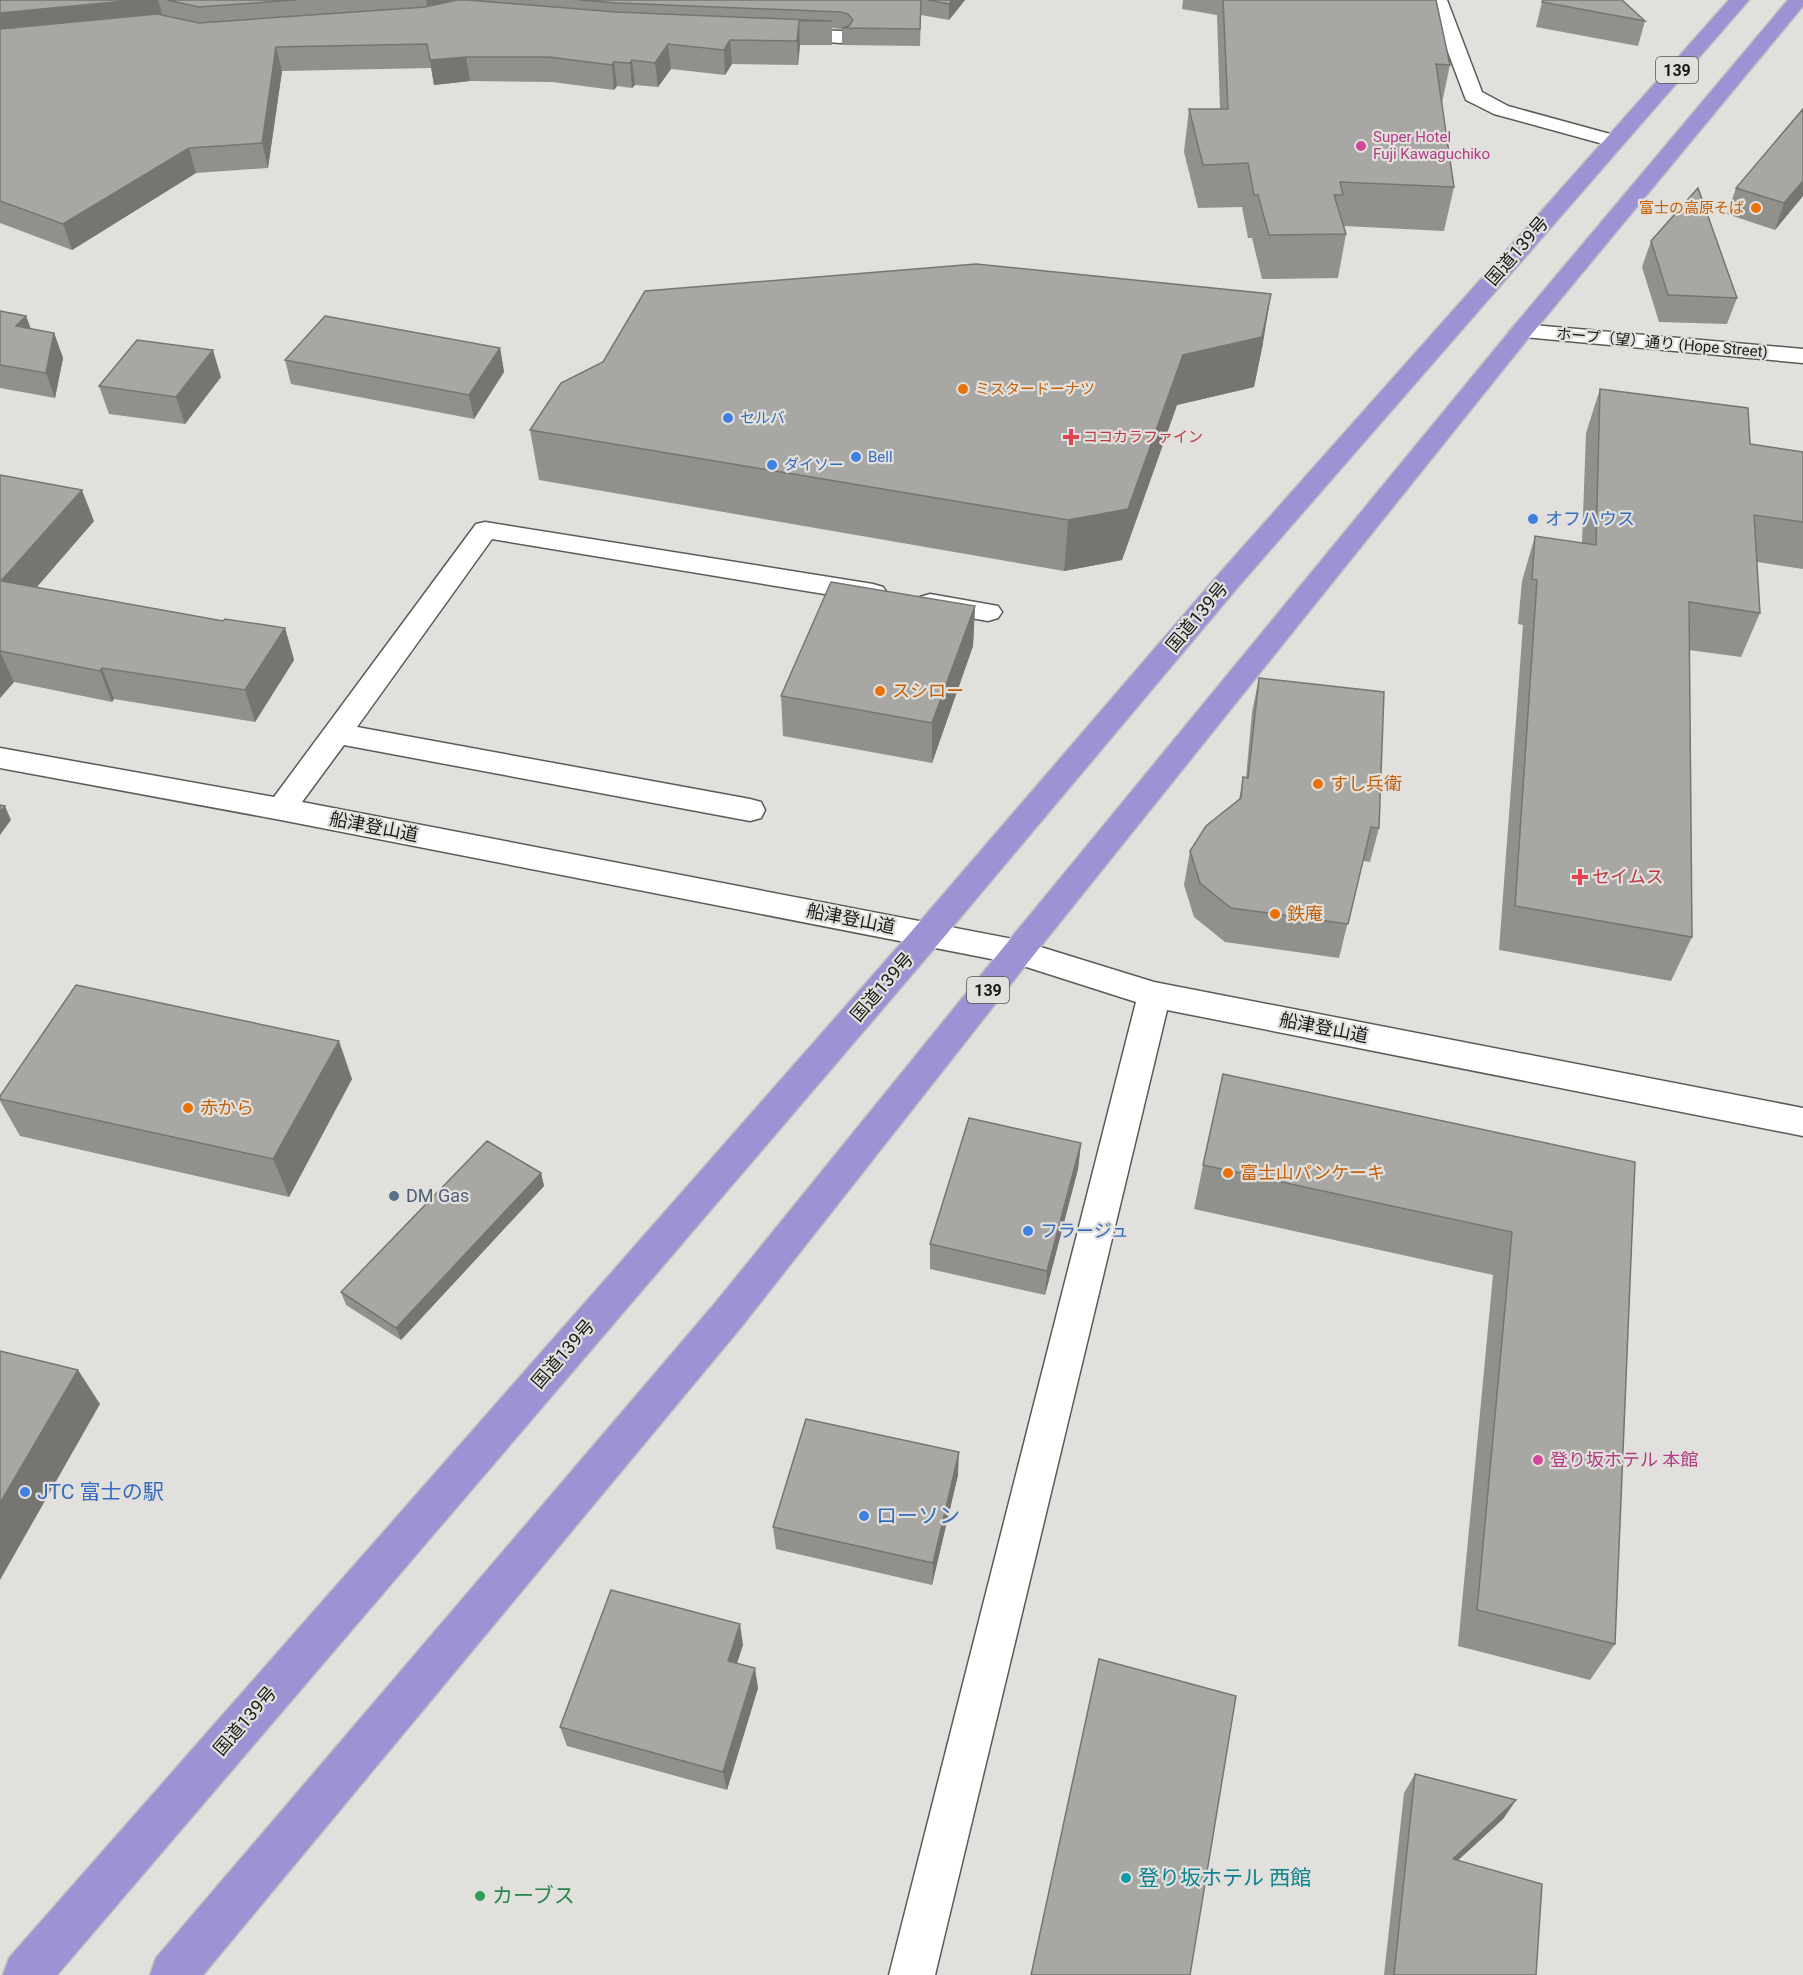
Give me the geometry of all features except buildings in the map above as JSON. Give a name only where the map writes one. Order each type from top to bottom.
[{"type":"highway","name":"国道139号","points":[[26,1975],[928,934],[1228,581],[1739,0]]},
{"type":"highway","name":"139","points":[[173,1975],[729,1314],[1018,952],[1522,331],[1798,0]]},
{"type":"street","points":[[1409,0],[1439,2],[1473,96],[1501,110],[1614,141]]},
{"type":"street","points":[[772,35],[841,37]]},
{"type":"street","name":"ホープ（望）通り (Hope Street)","points":[[1522,331],[1803,356]]},
{"type":"street","points":[[281,809],[485,530],[988,612]]},
{"type":"street","points":[[335,733],[750,810]]},
{"type":"street","name":"船津登山道","points":[[0,758],[281,809],[1018,952],[1154,995],[1803,1122]]},
{"type":"street","points":[[912,1975],[1154,995]]},
{"type":"place","name":"Super Hotel Fuji Kawaguchiko","points":[[1361,146]]},
{"type":"place","name":"富士の高原そば","points":[[1756,208]]},
{"type":"place","name":"ミスタードーナツ","points":[[963,389]]},
{"type":"place","name":"セルバ","points":[[728,418]]},
{"type":"place","name":"ココカラファイン","points":[[1071,437]]},
{"type":"place","name":"Bell","points":[[856,457]]},
{"type":"place","name":"ダイソー","points":[[772,465]]},
{"type":"place","name":"オフハウス","points":[[1533,519]]},
{"type":"place","name":"スシロー","points":[[880,691]]},
{"type":"place","name":"すし兵衛","points":[[1318,784]]},
{"type":"place","name":"セイムス","points":[[1580,877]]},
{"type":"place","name":"鉄庵","points":[[1275,914]]},
{"type":"place","name":"赤から","points":[[188,1108]]},
{"type":"place","name":"富士山パンケーキ","points":[[1228,1173]]},
{"type":"place","name":"DM Gas","points":[[394,1196]]},
{"type":"place","name":"フラージュ","points":[[1028,1231]]},
{"type":"place","name":"登り坂ホテル 本館","points":[[1538,1460]]},
{"type":"place","name":"JTC 富士の駅","points":[[25,1492]]},
{"type":"place","name":"ローソン","points":[[864,1516]]},
{"type":"place","name":"登り坂ホテル 西館","points":[[1126,1878]]},
{"type":"place","name":"カーブス","points":[[480,1896]]}]
